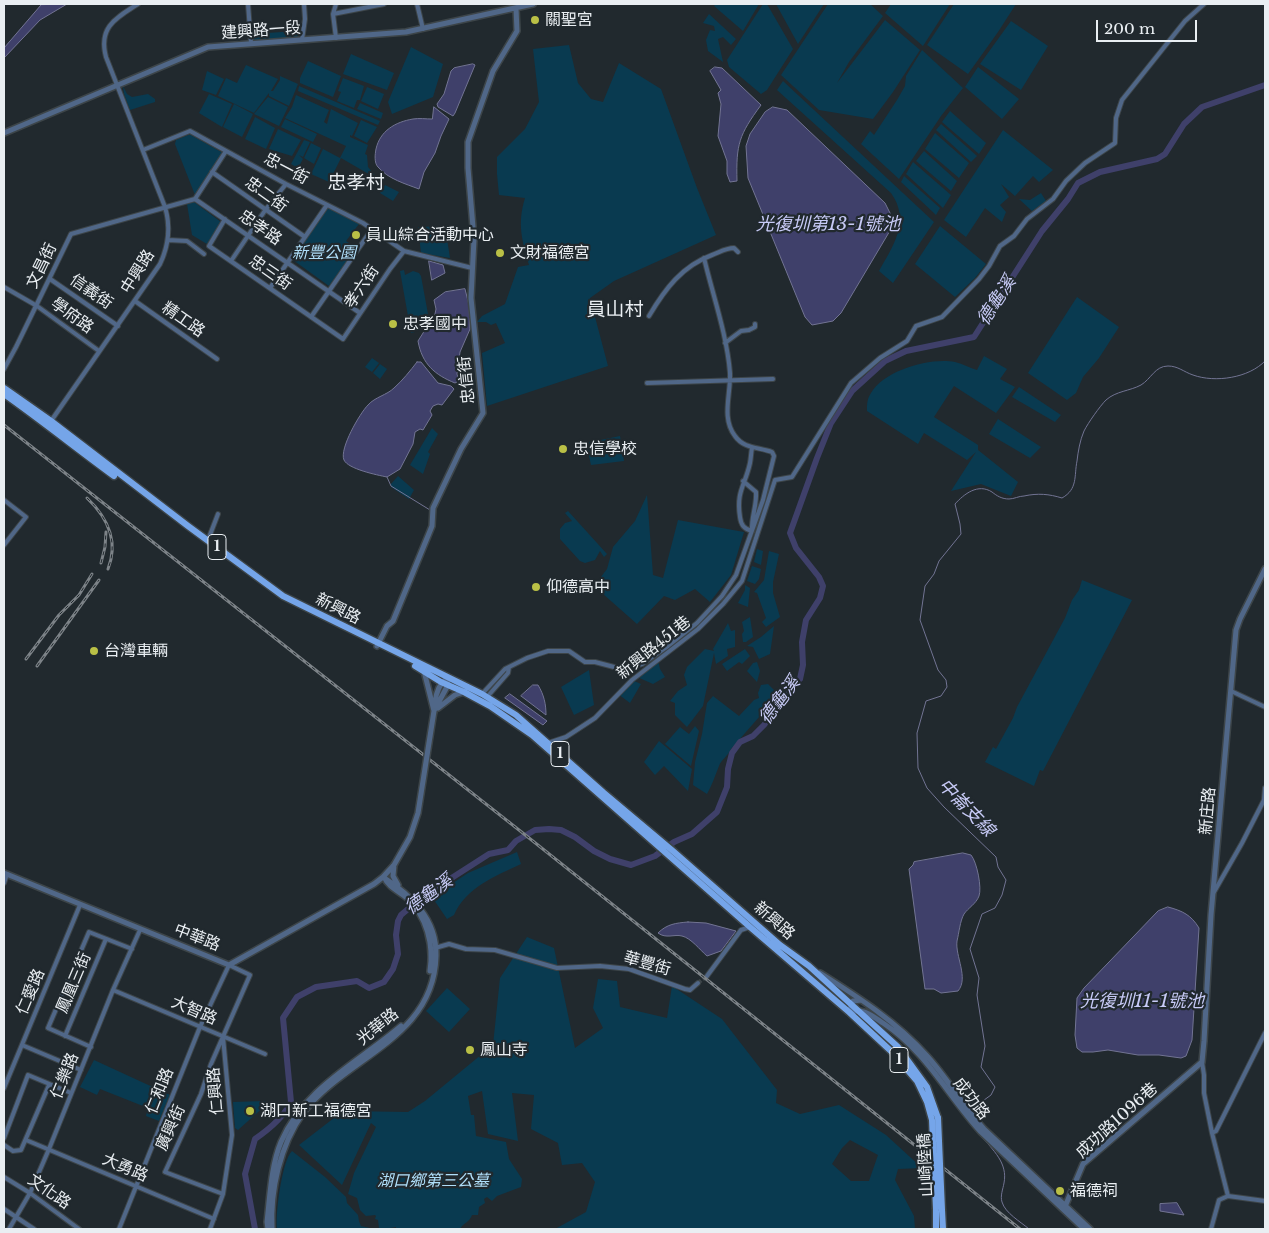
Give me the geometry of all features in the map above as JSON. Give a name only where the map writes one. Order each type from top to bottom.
[{"type":"main road","name":"新興路","points":[[4,388],[283,596],[378,645],[441,682],[483,698],[532,735],[662,846],[674,850],[780,945],[809,966],[858,1010]]},
{"type":"main road","name":"新興路","points":[[4,394],[49,423],[73,446],[274,594],[448,678],[516,715],[662,846],[669,857],[849,1012]]},
{"type":"main road","name":"1","points":[[858,1010],[898,1047],[920,1076],[933,1100],[935,1119]]},
{"type":"main road","name":"1","points":[[849,1012],[892,1052],[917,1080],[935,1119]]},
{"type":"main road","name":"山崎陸橋","points":[[935,1119],[939,1210]]},
{"type":"main road","name":"1","points":[[936,1229],[939,1210]]},
{"type":"main road","name":"1","points":[[939,1210],[943,1229]]},
{"type":"street","name":"中興路","points":[[49,423],[160,264],[168,240],[169,225],[165,207],[102,43],[110,25],[138,4]]},
{"type":"street","points":[[248,4],[251,43]]},
{"type":"street","points":[[302,40],[305,19],[304,4]]},
{"type":"street","points":[[336,4],[333,14],[336,38]]},
{"type":"street","points":[[333,14],[384,4]]},
{"type":"street","points":[[417,4],[423,29]]},
{"type":"street","name":"建興路一段","points":[[4,133],[208,47],[389,34],[423,29],[533,4]]},
{"type":"street","name":"新興路451巷","points":[[548,743],[566,737],[595,718],[632,680],[711,618],[742,581],[775,480],[792,477],[851,383],[880,358],[907,341],[916,326],[942,317],[979,279],[1000,246],[1014,236],[1027,219],[1053,199],[1066,181],[1084,164],[1115,143],[1116,118],[1122,100],[1185,21],[1204,4]]},
{"type":"street","name":"忠信街","points":[[378,645],[387,626],[393,621],[432,526],[433,508],[461,449],[483,413],[470,298],[474,239],[468,168],[468,142],[493,71],[517,31],[516,8]]},
{"type":"street","name":"忠一街","points":[[143,150],[190,131],[286,184],[335,208],[372,229],[404,251],[472,268]]},
{"type":"street","points":[[165,207],[194,199],[226,151]]},
{"type":"street","name":"忠二街","points":[[212,172],[305,237]]},
{"type":"street","points":[[231,261],[266,209],[286,184]]},
{"type":"street","name":"忠孝路","points":[[194,199],[226,219],[286,263],[360,313]]},
{"type":"street","points":[[270,288],[326,205]]},
{"type":"street","name":"文昌街","points":[[4,369],[37,306],[71,234],[165,207]]},
{"type":"street","name":"忠三街","points":[[226,219],[209,246],[343,339]]},
{"type":"street","points":[[311,316],[372,229]]},
{"type":"street","points":[[168,240],[187,241],[204,254]]},
{"type":"street","points":[[649,316],[674,280],[689,266],[729,248],[734,248],[738,252]]},
{"type":"street","name":"孝六街","points":[[343,339],[404,251]]},
{"type":"street","points":[[483,698],[508,673],[509,667],[532,656],[556,650],[568,650],[586,662],[596,662],[609,666],[632,667],[642,664],[697,623],[722,596],[736,574],[763,500],[774,456],[772,452],[752,448],[737,440],[730,428],[727,411],[731,386],[725,343],[704,258]]},
{"type":"street","name":"信義街","points":[[50,279],[118,326]]},
{"type":"street","name":"學府路","points":[[4,287],[37,306],[100,352]]},
{"type":"street","name":"精工路","points":[[135,301],[217,359]]},
{"type":"street","points":[[725,343],[740,331],[752,330],[755,324]]},
{"type":"street","points":[[647,383],[773,379]]},
{"type":"street","points":[[752,448],[750,464],[743,481],[738,505],[741,524],[752,531]]},
{"type":"street","points":[[743,481],[756,492],[757,501],[752,515],[752,531]]},
{"type":"street","points":[[4,500],[26,517],[4,546]]},
{"type":"street","points":[[208,540],[218,514]]},
{"type":"street","name":"新庄路","points":[[1202,1062],[1236,630],[1265,569]]},
{"type":"street","points":[[424,671],[434,711]]},
{"type":"street","points":[[448,678],[448,685],[434,711],[436,695],[441,682],[448,678]]},
{"type":"street","points":[[1231,691],[1265,707]]},
{"type":"street","points":[[434,711],[455,695],[464,692]]},
{"type":"street","name":"中華路","points":[[5,874],[229,965],[374,884],[384,877],[394,865],[410,837],[418,813],[434,711]]},
{"type":"street","points":[[1214,892],[1264,800],[1265,788]]},
{"type":"street","points":[[394,865],[394,879],[400,888]]},
{"type":"street","points":[[4,882],[5,874]]},
{"type":"street","name":"光華路","points":[[272,1229],[271,1220],[277,1176],[286,1145],[302,1115],[336,1080],[378,1051],[412,1019],[430,987],[436,960],[425,924],[414,904],[400,888],[384,877]]},
{"type":"street","name":"光華路","points":[[384,877],[388,885],[414,904]]},
{"type":"street","name":"仁愛路","points":[[4,1088],[80,905]]},
{"type":"street","points":[[707,976],[741,930],[750,928]]},
{"type":"street","name":"仁樂路","points":[[9,1229],[30,1193],[113,990],[140,930]]},
{"type":"street","name":"鳳凰三街","points":[[106,939],[65,1036],[48,1028],[88,932],[132,949]]},
{"type":"street","name":"華豐街","points":[[433,949],[449,944],[466,948],[495,950],[557,968],[600,966],[629,969],[685,990],[690,990],[698,983]]},
{"type":"street","name":"光華路","points":[[268,1229],[267,1222],[274,1171],[281,1143],[291,1124],[307,1100],[411,1018],[411,1012],[428,986],[433,949]]},
{"type":"street","name":"仁和路","points":[[119,1229],[200,1027],[229,965]]},
{"type":"street","name":"仁興路","points":[[210,1229],[223,1194],[232,1135],[223,1037],[250,976],[229,965]]},
{"type":"street","name":"成功路","points":[[809,966],[900,1028],[948,1081],[974,1118],[1084,1229]]},
{"type":"street","name":"大智路","points":[[113,990],[265,1054]]},
{"type":"street","points":[[858,1010],[849,1012],[850,1004],[853,1001],[861,1000]]},
{"type":"street","name":"成功路","points":[[858,1010],[866,1012],[897,1033],[916,1050],[932,1068],[976,1127],[1090,1229]]},
{"type":"street","points":[[1212,1133],[1216,1131],[1265,1033]]},
{"type":"street","points":[[65,1036],[90,1047]]},
{"type":"street","name":"廣興街","points":[[223,1037],[201,1094],[165,1172],[223,1194]]},
{"type":"street","points":[[22,1045],[81,1070]]},
{"type":"street","points":[[1202,1062],[1204,1092],[1219,1165],[1228,1196]]},
{"type":"street","name":"成功路1096巷","points":[[1065,1208],[1084,1164],[1202,1062]]},
{"type":"street","points":[[4,1138],[28,1075],[71,1093]]},
{"type":"street","points":[[4,1145],[13,1151],[21,1150],[49,1085]]},
{"type":"street","name":"大勇路","points":[[26,1140],[214,1219]]},
{"type":"street","name":"文化路","points":[[4,1177],[30,1193],[79,1229]]},
{"type":"street","points":[[1211,1229],[1219,1200],[1228,1196],[1265,1201]]},
{"type":"street","points":[[4,1209],[34,1229]]},
{"type":"green space","points":[[716,4],[759,4],[743,31],[714,6]]},
{"type":"green space","points":[[763,4],[767,4],[793,49],[767,90],[761,94],[729,67],[727,60]]},
{"type":"green space","points":[[776,4],[824,4],[798,44]]},
{"type":"green space","points":[[828,4],[870,4],[883,16],[849,62],[837,83],[885,20],[920,50],[873,119],[819,110],[781,75]]},
{"type":"green space","points":[[891,4],[950,4],[923,46],[885,13]]},
{"type":"green space","points":[[954,4],[1016,4],[968,74],[927,45]]},
{"type":"green space","points":[[709,14],[736,39],[731,45],[723,37],[718,39],[723,62],[708,51],[706,40],[710,30],[715,31],[714,26],[703,23]]},
{"type":"green space","points":[[1011,21],[1048,46],[1021,90],[980,64]]},
{"type":"green space","points":[[297,31],[298,38],[253,41],[253,34]]},
{"type":"green space","points":[[569,45],[578,83],[591,99],[603,102],[619,63],[661,89],[716,235],[614,281],[590,298],[608,366],[487,406],[482,353],[505,343],[496,323],[491,325],[486,322],[477,322],[482,316],[505,304],[518,267],[529,265],[521,224],[525,198],[499,195],[497,157],[525,129],[539,102],[533,49]]},
{"type":"green space","points":[[411,47],[443,64],[433,97],[392,114],[388,102]]},
{"type":"green space","points":[[922,50],[963,88],[941,116],[899,179],[861,144],[870,131],[874,135],[897,100],[905,86],[906,76]]},
{"type":"green space","points":[[351,54],[394,73],[387,90],[343,74]]},
{"type":"green space","points":[[308,61],[341,76],[333,97],[300,83],[300,78]]},
{"type":"green space","points":[[246,65],[278,79],[271,91],[273,91],[280,80],[280,76],[298,84],[289,106],[269,96],[269,93],[254,113],[218,96],[226,78],[237,83]]},
{"type":"green space","points":[[978,67],[1019,99],[1002,119],[965,87]]},
{"type":"green space","points":[[207,71],[224,79],[216,95],[202,90]]},
{"type":"green space","points":[[343,78],[364,86],[360,100],[357,100],[354,108],[337,101],[341,92],[338,91]]},
{"type":"green space","points":[[783,81],[934,222],[893,283],[879,271],[898,233],[900,213],[897,203],[891,193],[777,90]]},
{"type":"green space","points":[[123,86],[127,94],[132,97],[148,94],[155,99],[155,102],[130,110]]},
{"type":"green space","points":[[299,86],[380,121],[378,125],[298,91]]},
{"type":"green space","points":[[367,87],[384,94],[378,109],[361,101]]},
{"type":"green space","points":[[209,94],[232,104],[222,127],[199,113]]},
{"type":"green space","points":[[296,95],[329,110],[324,122],[327,124],[331,109],[358,123],[350,137],[368,145],[365,154],[367,155],[368,167],[379,180],[341,158],[329,182],[311,174],[323,149],[340,158],[346,146],[285,118],[292,107]]},
{"type":"green space","points":[[268,97],[288,107],[279,126],[254,114]]},
{"type":"green space","points":[[360,103],[383,113],[381,119],[357,109]]},
{"type":"green space","points":[[234,104],[253,114],[242,137],[223,127]]},
{"type":"green space","points":[[950,111],[986,143],[979,154],[942,122]]},
{"type":"green space","points":[[255,117],[275,128],[266,149],[245,139]]},
{"type":"green space","points":[[285,119],[317,134],[313,142],[281,127]]},
{"type":"green space","points":[[361,120],[377,127],[367,143],[354,136]]},
{"type":"green space","points":[[941,124],[977,156],[971,162],[936,130]]},
{"type":"green space","points":[[278,129],[301,140],[292,156],[269,149]]},
{"type":"green space","points":[[1003,130],[1053,170],[1039,182],[1033,176],[1015,196],[1001,184],[1009,197],[1000,205],[1006,212],[1002,222],[985,208],[966,237],[944,220]]},
{"type":"green space","points":[[935,133],[969,163],[959,178],[925,149]]},
{"type":"green space","points":[[188,135],[223,153],[195,195],[175,144],[176,140]]},
{"type":"green space","points":[[304,140],[310,142],[303,157],[299,155],[303,159],[298,168],[291,164]]},
{"type":"green space","points":[[311,143],[321,148],[314,164],[304,158]]},
{"type":"green space","points":[[924,151],[957,181],[951,191],[916,161]]},
{"type":"green space","points":[[913,162],[951,195],[943,208],[906,174]]},
{"type":"green space","points":[[904,176],[940,208],[936,215],[901,182]]},
{"type":"green space","points":[[385,185],[399,192],[393,201],[380,193]]},
{"type":"green space","points":[[1041,193],[1046,201],[1032,211],[1019,199],[1030,200]]},
{"type":"green space","points":[[194,202],[221,222],[207,244],[192,235],[187,204]]},
{"type":"green space","name":"新豐公園","points":[[328,208],[359,224],[346,241],[357,248],[329,286],[293,260]]},
{"type":"green space","points":[[445,226],[450,258],[421,253],[418,227]]},
{"type":"green space","points":[[940,226],[986,264],[975,278],[955,297],[915,264]]},
{"type":"green space","points":[[404,270],[405,275],[413,271],[421,276],[428,314],[422,321],[413,320],[415,332],[411,333],[400,271]]},
{"type":"green space","points":[[1077,297],[1119,327],[1099,358],[1083,377],[1076,393],[1067,400],[1028,373]]},
{"type":"green space","points":[[984,356],[1007,369],[1000,379],[1015,387],[996,413],[954,386],[934,417],[978,445],[978,450],[1018,482],[1011,496],[981,484],[951,491],[976,452],[967,460],[924,433],[918,444],[867,411],[869,397],[877,385],[897,372],[921,364],[945,361],[955,362],[977,370]]},
{"type":"green space","points":[[372,358],[379,363],[372,372],[365,367]]},
{"type":"green space","points":[[380,364],[387,369],[380,379],[373,373]]},
{"type":"green space","points":[[1019,387],[1061,415],[1055,422],[1012,397]]},
{"type":"green space","points":[[998,419],[1041,447],[1030,458],[989,434]]},
{"type":"green space","points":[[432,428],[438,434],[428,452],[430,454],[423,474],[410,465]]},
{"type":"green space","points":[[620,436],[624,461],[591,465],[586,443]]},
{"type":"green space","points":[[398,476],[414,490],[409,499],[391,487],[391,484]]},
{"type":"green space","points":[[647,495],[653,575],[663,578],[678,520],[744,532],[731,575],[710,602],[695,589],[675,600],[664,596],[637,624],[594,586],[607,569],[613,547],[635,521]]},
{"type":"green space","points":[[568,511],[607,554],[604,557],[600,551],[595,560],[585,563],[580,561],[560,539],[560,529],[565,523],[572,521],[565,513]]},
{"type":"green space","points":[[757,549],[763,551],[761,565],[754,562]]},
{"type":"green space","points":[[769,551],[779,554],[773,582],[773,593],[780,617],[766,627],[762,622],[766,618],[757,593],[754,592],[764,580]]},
{"type":"green space","points":[[752,566],[761,569],[759,579],[755,584],[747,581]]},
{"type":"green space","points":[[1082,580],[1132,600],[1043,771],[1040,770],[1034,786],[985,762],[993,747],[996,749],[1013,718],[1017,707],[1065,618],[1072,600],[1079,590]]},
{"type":"green space","points":[[745,585],[750,588],[748,607],[738,603],[745,590]]},
{"type":"green space","points":[[750,617],[753,637],[743,642],[742,634],[744,631],[742,622]]},
{"type":"green space","points":[[728,623],[731,631],[735,630],[735,647],[727,649],[728,656],[716,664],[714,653],[703,706],[687,727],[675,715],[675,703],[670,701],[678,691],[687,685],[684,675],[687,667],[705,649],[714,651],[713,649]]},
{"type":"green space","points":[[774,626],[770,654],[759,659],[753,647],[747,646]]},
{"type":"green space","points":[[745,649],[750,656],[742,664],[739,662],[727,671],[722,664]]},
{"type":"green space","points":[[658,660],[660,669],[665,677],[653,684],[637,677]]},
{"type":"green space","points":[[757,662],[760,671],[757,682],[747,671],[753,663]]},
{"type":"green space","points":[[589,670],[594,705],[574,715],[561,687]]},
{"type":"green space","points":[[632,680],[641,684],[630,703],[618,694]]},
{"type":"green space","points":[[768,684],[774,690],[767,708],[721,762],[707,794],[693,785],[695,762],[707,703],[713,696],[739,716],[754,700],[759,698],[758,693],[761,685]]},
{"type":"green space","points":[[695,726],[699,731],[691,766],[665,744],[680,727],[689,734]]},
{"type":"green space","points":[[659,741],[692,769],[688,791],[664,766],[655,775],[644,762]]},
{"type":"green space","points":[[517,852],[521,864],[492,878],[474,890],[459,905],[454,915],[447,919],[432,897],[468,873]]},
{"type":"green space","name":"湖口鄉第三公墓","points":[[527,937],[554,948],[575,1048],[603,1028],[593,1008],[598,979],[617,981],[620,1007],[667,1018],[672,986],[722,1019],[777,1090],[776,1103],[800,1114],[839,1105],[886,1135],[922,1168],[898,1169],[895,1180],[914,1216],[915,1229],[555,1229],[586,1212],[595,1182],[582,1163],[562,1165],[558,1143],[531,1129],[534,1095],[512,1093],[518,1141],[488,1134],[482,1091],[468,1096],[471,1115],[474,1115],[476,1136],[506,1142],[509,1159],[522,1179],[521,1187],[497,1196],[492,1201],[487,1197],[484,1199],[485,1203],[479,1207],[478,1215],[472,1215],[460,1229],[379,1228],[378,1220],[375,1219],[376,1216],[366,1216],[360,1210],[357,1198],[348,1194],[354,1173],[376,1127],[371,1123],[342,1185],[299,1145],[343,1111],[408,1112],[425,1101],[493,1045],[500,978]],"holes":[[[850,1140],[878,1155],[869,1181],[851,1181],[832,1164],[842,1148]]]},
{"type":"green space","points":[[447,988],[470,1009],[449,1032],[426,1011]]},
{"type":"green space","points":[[94,1060],[170,1095],[159,1121],[146,1116],[148,1108],[100,1089],[97,1095],[80,1087]]},
{"type":"green space","points":[[265,1101],[266,1105],[238,1130],[235,1128],[233,1102]]},
{"type":"green space","points":[[292,1151],[325,1177],[346,1197],[347,1203],[358,1215],[361,1226],[374,1229],[277,1229],[278,1201],[282,1176],[288,1156]]},
{"type":"water","points":[[67,4],[40,20],[4,58],[4,48],[41,5]]},
{"type":"water","points":[[475,65],[453,116],[438,107],[437,104],[444,94],[451,71],[454,68]]},
{"type":"water","points":[[715,67],[722,68],[761,105],[743,132],[740,140],[737,158],[737,181],[730,182],[727,174],[727,161],[718,136],[721,104],[718,93],[721,90],[710,71]]},
{"type":"water","points":[[434,107],[449,119],[435,153],[424,172],[419,189],[397,181],[382,171],[376,163],[376,149],[381,137],[389,128],[406,120],[432,119]]},
{"type":"water","name":"光復圳第13-1號池","points":[[773,107],[787,110],[885,203],[890,213],[891,229],[841,313],[833,321],[812,325],[805,317],[748,178],[746,146],[750,134],[765,112]]},
{"type":"water","points":[[429,261],[443,265],[445,273],[432,280]]},
{"type":"water","points":[[465,289],[469,305],[470,329],[460,352],[457,374],[459,381],[455,383],[431,368],[423,356],[418,341],[435,314],[434,300],[445,292]]},
{"type":"water","points":[[417,362],[421,362],[438,383],[451,386],[454,389],[442,405],[433,406],[430,411],[432,415],[423,430],[420,429],[415,432],[413,444],[400,469],[387,477],[351,466],[344,460],[343,455],[347,440],[360,415],[371,402],[397,385]]},
{"type":"water","points":[[533,685],[538,685],[542,692],[546,715],[521,696]]},
{"type":"water","points":[[510,694],[547,721],[543,725],[505,698]]},
{"type":"water","points":[[963,853],[971,855],[973,858],[980,892],[976,901],[964,914],[957,941],[962,973],[961,986],[958,991],[941,993],[934,989],[925,989],[909,869],[914,862]]},
{"type":"water","name":"光復圳11-1號池","points":[[1168,907],[1186,914],[1199,928],[1192,1040],[1186,1056],[1181,1058],[1138,1055],[1108,1050],[1082,1052],[1077,1048],[1075,1035],[1077,998],[1084,988],[1158,911]]},
{"type":"water","points":[[688,922],[706,923],[736,931],[721,951],[707,956],[685,937],[664,936],[658,933],[672,925]]},
{"type":"water","points":[[1177,1203],[1184,1215],[1160,1211],[1160,1204]]},
{"type":"waterway","name":"德龜溪","points":[[255,1229],[245,1174],[255,1139],[280,1118],[291,1102],[283,1018],[297,997],[316,987],[357,981],[369,988],[384,982],[393,969],[398,954],[396,935],[401,915],[422,897],[489,854],[508,850],[516,841],[535,830],[561,830],[575,837],[594,851],[610,859],[631,865],[655,856],[674,842],[692,834],[717,812],[727,787],[728,769],[732,753],[740,742],[753,736],[764,725],[800,679],[803,665],[802,642],[806,620],[820,598],[823,586],[819,577],[796,548],[790,533],[831,423],[852,391],[885,361],[906,351],[974,337],[1042,231],[1068,199],[1078,183],[1100,172],[1157,159],[1165,154],[1184,124],[1202,107],[1265,85]]},
{"type":"waterway","name":"中崙支線","points":[[980,1115],[980,1103],[991,1095],[995,1087],[981,1067],[985,1046],[977,995],[979,978],[970,949],[982,914],[995,908],[1002,895],[1006,880],[998,867],[996,857],[927,788],[918,768],[917,733],[926,701],[941,696],[947,687],[946,680],[938,670],[920,620],[925,586],[934,574],[939,561],[961,534],[955,504],[967,493],[977,489],[987,490],[1006,499],[1039,494],[1062,498],[1071,491],[1073,486],[1079,446],[1084,431],[1097,410],[1110,397],[1141,385],[1156,370],[1168,366],[1202,377],[1221,379],[1241,375],[1258,367],[1265,361]]},
{"type":"waterway","points":[[387,477],[391,486],[430,510]]},
{"type":"waterway","points":[[981,1136],[995,1152],[1004,1169],[1005,1176],[1001,1197],[1004,1206],[1010,1214],[1029,1229]]},
{"type":"tunnel","points":[[698,983],[707,976]]},
{"type":"railway","points":[[4,425],[519,830],[1020,1229]]},
{"type":"railway","points":[[87,498],[100,513],[109,530],[112,549],[108,569]]},
{"type":"railway","points":[[101,563],[106,532]]},
{"type":"railway","points":[[26,659],[59,615],[79,595],[92,574]]},
{"type":"railway","points":[[37,666],[99,580]]},
{"type":"place","name":"關聖宮","points":[[535,20]]},
{"type":"place","name":"員山綜合活動中心","points":[[356,235]]},
{"type":"place","name":"文財福德宮","points":[[500,253]]},
{"type":"place","name":"忠孝國中","points":[[393,324]]},
{"type":"place","name":"忠信學校","points":[[563,449]]},
{"type":"place","name":"仰德高中","points":[[536,587]]},
{"type":"place","name":"台灣車輛","points":[[94,651]]},
{"type":"place","name":"鳳山寺","points":[[470,1050]]},
{"type":"place","name":"湖口新工福德宮","points":[[250,1111]]},
{"type":"place","name":"福德祠","points":[[1060,1191]]},
{"type":"district","name":"忠孝村","points":[[356,184]]},
{"type":"district","name":"員山村","points":[[615,311]]}]
